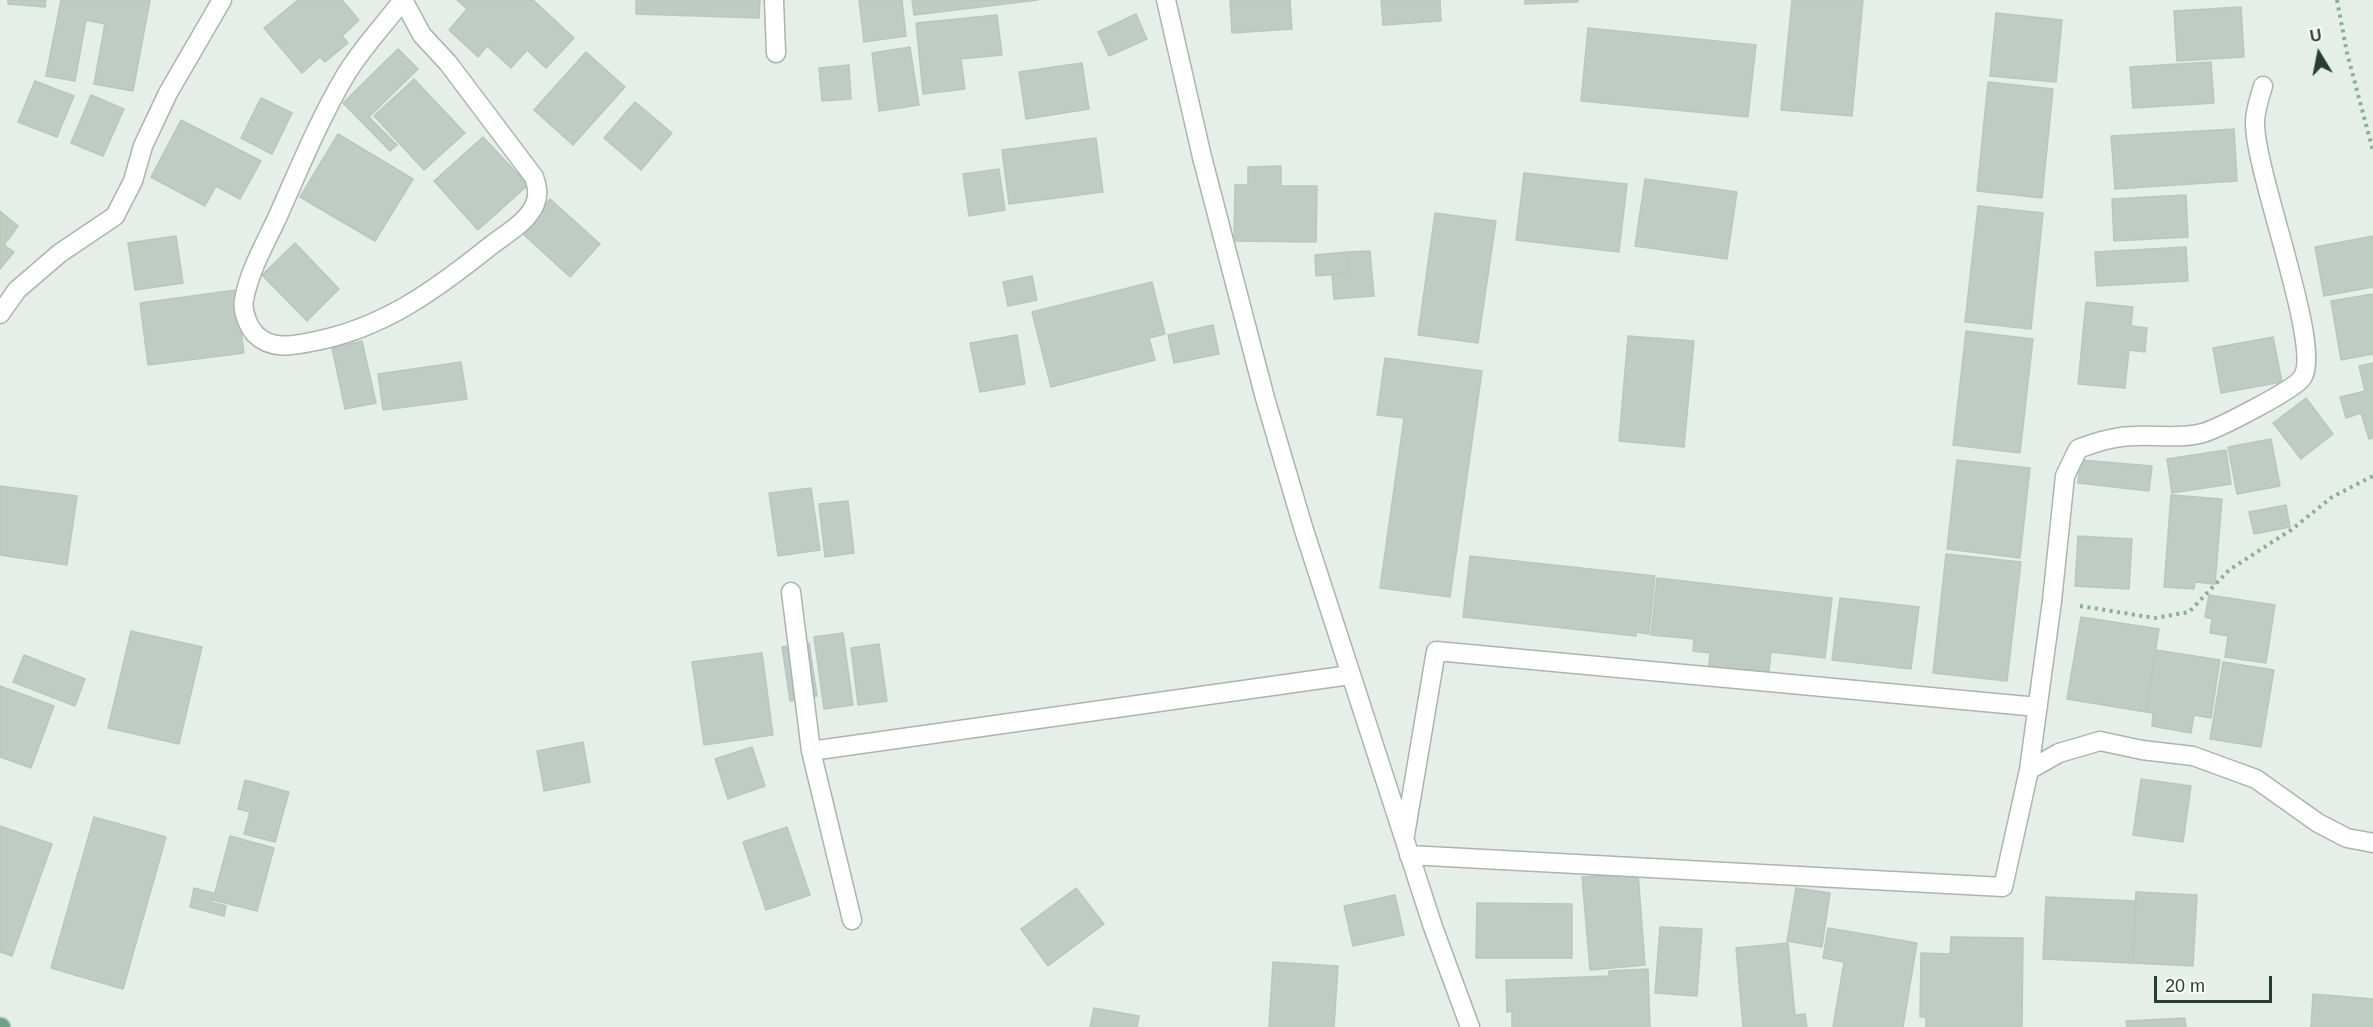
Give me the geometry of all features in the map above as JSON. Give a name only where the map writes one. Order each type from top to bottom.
[{"type":"street","points":[[0,314],[17,290],[60,253],[115,216],[133,181],[143,146],[168,93],[222,0]]},
{"type":"street","points":[[403,0],[422,35],[448,63],[534,177],[538,190],[535,205],[523,221],[437,288],[397,312],[359,330],[325,340],[283,347],[267,342],[255,333],[246,318],[244,302],[253,274],[309,147],[345,75],[403,0]]},
{"type":"street","points":[[774,0],[776,53]]},
{"type":"street","points":[[1166,0],[1202,158],[1265,398],[1303,527],[1433,927],[1470,1027]]},
{"type":"street","points":[[1407,847],[2003,887],[2029,770],[2052,601],[2065,476],[2078,449],[2098,441],[2134,436],[2203,433],[2290,390],[2302,378],[2306,370],[2306,337],[2262,166],[2255,122],[2263,86]]},
{"type":"street","points":[[791,592],[811,751],[852,920]]},
{"type":"street","points":[[1407,847],[1436,651],[2038,707]]},
{"type":"street","points":[[811,751],[1350,675]]},
{"type":"street","points":[[2029,770],[2059,753],[2100,741],[2142,750],[2193,756],[2256,779],[2318,823],[2347,838],[2373,843]]},
{"type":"path","points":[[2337,0],[2347,52],[2373,151]]},
{"type":"path","points":[[2052,601],[2155,618],[2189,612],[2229,570],[2291,530],[2332,497],[2373,476]]},
{"type":"building","points":[[8,0],[46,0],[45,7],[8,4]]},
{"type":"building","points":[[61,0],[150,0],[133,91],[94,84],[105,24],[86,20],[75,81],[46,76]]},
{"type":"building","points":[[298,0],[342,0],[359,20],[342,36],[348,43],[325,62],[320,57],[302,73],[264,28]]},
{"type":"building","points":[[457,0],[533,0],[574,38],[546,68],[527,50],[511,68],[487,46],[478,57],[449,30],[467,9]]},
{"type":"building","points":[[636,0],[760,0],[759,18],[636,14]]},
{"type":"building","points":[[859,0],[902,0],[906,36],[864,42]]},
{"type":"building","points":[[912,0],[1038,0],[914,15]]},
{"type":"building","points":[[1230,0],[1290,0],[1292,29],[1232,33]]},
{"type":"building","points":[[1381,0],[1440,0],[1441,21],[1383,25]]},
{"type":"building","points":[[1525,0],[1578,0],[1578,2],[1525,4]]},
{"type":"building","points":[[1792,0],[1863,0],[1852,116],[1781,110]]},
{"type":"building","points":[[2241,7],[2244,57],[2177,61],[2174,11]]},
{"type":"building","points":[[1996,13],[2062,20],[2056,82],[1990,76]]},
{"type":"building","points":[[1136,14],[1147,39],[1109,56],[1098,32]]},
{"type":"building","points":[[997,15],[1002,55],[961,59],[965,89],[923,94],[916,23]]},
{"type":"building","points":[[1588,28],[1756,45],[1748,117],[1581,101]]},
{"type":"building","points":[[910,47],[919,105],[879,111],[872,53]]},
{"type":"building","points":[[398,49],[418,69],[369,117],[397,145],[390,151],[343,103]]},
{"type":"building","points":[[586,52],[625,87],[573,145],[534,110]]},
{"type":"building","points":[[2211,62],[2214,103],[2133,108],[2130,67]]},
{"type":"building","points":[[1082,63],[1089,109],[1026,119],[1019,72]]},
{"type":"building","points":[[849,65],[851,99],[822,101],[819,68]]},
{"type":"building","points":[[414,79],[465,133],[424,170],[374,116]]},
{"type":"building","points":[[35,81],[74,96],[57,137],[18,122]]},
{"type":"building","points":[[1988,82],[2053,89],[2042,198],[1977,191]]},
{"type":"building","points":[[91,95],[124,109],[103,156],[71,143]]},
{"type":"building","points":[[261,98],[292,113],[272,154],[241,138]]},
{"type":"building","points":[[635,102],[672,133],[641,170],[604,138]]},
{"type":"building","points":[[181,120],[261,161],[240,199],[216,186],[205,206],[151,177]]},
{"type":"building","points":[[2234,129],[2237,181],[2115,189],[2111,136]]},
{"type":"building","points":[[338,134],[413,179],[375,241],[300,197]]},
{"type":"building","points":[[483,137],[528,185],[478,230],[434,181]]},
{"type":"building","points":[[1096,138],[1103,192],[1009,204],[1002,150]]},
{"type":"building","points":[[1281,166],[1281,186],[1317,186],[1316,242],[1234,241],[1235,185],[1248,185],[1248,167]]},
{"type":"building","points":[[999,169],[1005,210],[969,216],[963,174]]},
{"type":"building","points":[[1524,173],[1627,184],[1619,252],[1516,240]]},
{"type":"building","points":[[1645,179],[1737,192],[1727,259],[1635,246]]},
{"type":"building","points":[[2186,195],[2188,237],[2114,241],[2112,199]]},
{"type":"building","points":[[550,199],[600,244],[570,277],[521,232]]},
{"type":"building","points":[[1978,206],[2043,213],[2031,329],[1965,322]]},
{"type":"building","points":[[0,211],[18,226],[4,245],[14,252],[0,269]]},
{"type":"building","points":[[1435,213],[1496,221],[1478,343],[1418,335]]},
{"type":"building","points":[[176,236],[183,283],[135,290],[128,243]]},
{"type":"building","points":[[2373,236],[2373,287],[2324,296],[2315,247]]},
{"type":"building","points":[[295,243],[339,289],[307,321],[262,275]]},
{"type":"building","points":[[2186,247],[2188,281],[2097,286],[2095,252]]},
{"type":"building","points":[[1370,251],[1374,296],[1334,299],[1332,274],[1349,273],[1347,252]]},
{"type":"building","points":[[1347,252],[1349,273],[1316,276],[1315,255]]},
{"type":"building","points":[[1032,276],[1037,300],[1008,306],[1003,282]]},
{"type":"building","points":[[1152,282],[1165,334],[1149,338],[1155,360],[1051,387],[1032,312]]},
{"type":"building","points":[[236,290],[244,353],[148,365],[140,303]]},
{"type":"building","points":[[2373,294],[2373,354],[2341,360],[2331,301]]},
{"type":"building","points":[[2086,302],[2133,307],[2131,326],[2147,328],[2145,352],[2129,350],[2125,388],[2078,384]]},
{"type":"building","points":[[1213,325],[1219,354],[1174,363],[1168,335]]},
{"type":"building","points":[[1966,331],[2033,339],[2020,453],[1953,445]]},
{"type":"building","points":[[1017,335],[1025,384],[980,392],[970,343]]},
{"type":"building","points":[[1628,336],[1694,341],[1684,447],[1619,441]]},
{"type":"building","points":[[2273,337],[2282,382],[2221,393],[2213,348]]},
{"type":"building","points":[[362,341],[376,403],[345,409],[332,348]]},
{"type":"building","points":[[1385,358],[1482,371],[1450,597],[1380,588],[1404,418],[1377,415]]},
{"type":"building","points":[[461,362],[467,399],[383,410],[378,374]]},
{"type":"building","points":[[2373,363],[2373,438],[2369,439],[2361,413],[2346,418],[2340,397],[2365,391],[2359,366]]},
{"type":"building","points":[[2306,398],[2333,434],[2301,459],[2273,423]]},
{"type":"building","points":[[2271,439],[2280,486],[2237,494],[2228,447]]},
{"type":"building","points":[[2226,450],[2231,484],[2172,493],[2167,459]]},
{"type":"building","points":[[1957,460],[2030,468],[2020,558],[1947,549]]},
{"type":"building","points":[[2080,460],[2152,466],[2149,491],[2078,483]]},
{"type":"building","points":[[0,486],[77,496],[67,565],[0,555]]},
{"type":"building","points":[[811,488],[820,550],[778,556],[769,493]]},
{"type":"building","points":[[2171,495],[2222,499],[2215,584],[2195,582],[2194,589],[2164,587]]},
{"type":"building","points":[[848,501],[854,553],[825,557],[819,504]]},
{"type":"building","points":[[2286,505],[2290,527],[2254,534],[2249,512]]},
{"type":"building","points":[[2078,536],[2132,539],[2129,589],[2075,586]]},
{"type":"building","points":[[1946,554],[2021,562],[2007,681],[1933,673]]},
{"type":"building","points":[[1470,556],[1655,576],[1649,634],[1636,632],[1636,636],[1463,617]]},
{"type":"building","points":[[1657,578],[1832,598],[1825,658],[1771,652],[1768,680],[1708,674],[1710,653],[1693,651],[1694,639],[1651,635]]},
{"type":"building","points":[[2209,595],[2275,605],[2266,663],[2225,657],[2228,636],[2210,633],[2212,619],[2205,617]]},
{"type":"building","points":[[1840,598],[1919,607],[1911,669],[1832,660]]},
{"type":"building","points":[[2081,617],[2159,629],[2146,712],[2067,699]]},
{"type":"building","points":[[131,631],[202,647],[179,744],[108,728]]},
{"type":"building","points":[[843,633],[853,705],[824,709],[814,637]]},
{"type":"building","points":[[809,643],[817,696],[790,701],[782,647]]},
{"type":"building","points":[[879,644],[887,701],[858,705],[851,648]]},
{"type":"building","points":[[2156,650],[2220,660],[2211,718],[2194,715],[2191,733],[2152,726],[2153,713],[2146,712]]},
{"type":"building","points":[[762,653],[773,735],[704,745],[692,662]]},
{"type":"building","points":[[24,655],[85,679],[75,706],[13,682]]},
{"type":"building","points":[[2223,662],[2274,670],[2261,747],[2210,739]]},
{"type":"building","points":[[0,686],[54,706],[31,768],[0,757]]},
{"type":"building","points":[[583,742],[590,782],[544,791],[537,751]]},
{"type":"building","points":[[752,747],[765,786],[728,799],[715,759]]},
{"type":"building","points":[[2141,779],[2191,786],[2183,842],[2133,835]]},
{"type":"building","points":[[245,780],[289,792],[275,842],[244,834],[250,812],[238,809]]},
{"type":"building","points":[[94,817],[166,837],[123,989],[51,968]]},
{"type":"building","points":[[0,826],[52,844],[12,956],[0,952]]},
{"type":"building","points":[[787,827],[810,895],[766,910],[743,842]]},
{"type":"building","points":[[230,836],[274,848],[257,911],[213,900]]},
{"type":"building","points":[[1638,873],[1645,965],[1590,970],[1582,877]]},
{"type":"building","points":[[194,888],[213,893],[211,902],[226,906],[224,916],[190,907]]},
{"type":"building","points":[[1076,888],[1104,924],[1048,966],[1021,929]]},
{"type":"building","points":[[1796,888],[1830,893],[1822,947],[1787,941]]},
{"type":"building","points":[[2136,892],[2197,895],[2193,966],[2133,963]]},
{"type":"building","points":[[1395,895],[1404,935],[1353,946],[1344,906]]},
{"type":"building","points":[[2046,897],[2136,901],[2133,963],[2043,959]]},
{"type":"building","points":[[1477,903],[1572,904],[1572,958],[1476,958]]},
{"type":"building","points":[[1660,927],[1702,929],[1697,996],[1655,993]]},
{"type":"building","points":[[1828,928],[1917,943],[1903,1027],[1833,1027],[1844,962],[1823,958]]},
{"type":"building","points":[[1951,937],[2023,938],[2022,1027],[1926,1027],[1926,1017],[1920,1017],[1921,953],[1950,954]]},
{"type":"building","points":[[1788,943],[1795,1015],[1805,1014],[1807,1027],[1743,1027],[1736,948]]},
{"type":"building","points":[[1273,962],[1338,966],[1334,1027],[1269,1027]]},
{"type":"building","points":[[1648,969],[1650,1027],[1512,1027],[1512,1011],[1507,1012],[1506,980],[1609,976],[1609,971]]},
{"type":"building","points":[[2313,994],[2373,999],[2373,1027],[2311,1027]]},
{"type":"building","points":[[1094,1008],[1139,1016],[1137,1027],[1090,1027]]},
{"type":"building","points":[[2185,1018],[2186,1027],[2127,1027],[2126,1021]]}]
